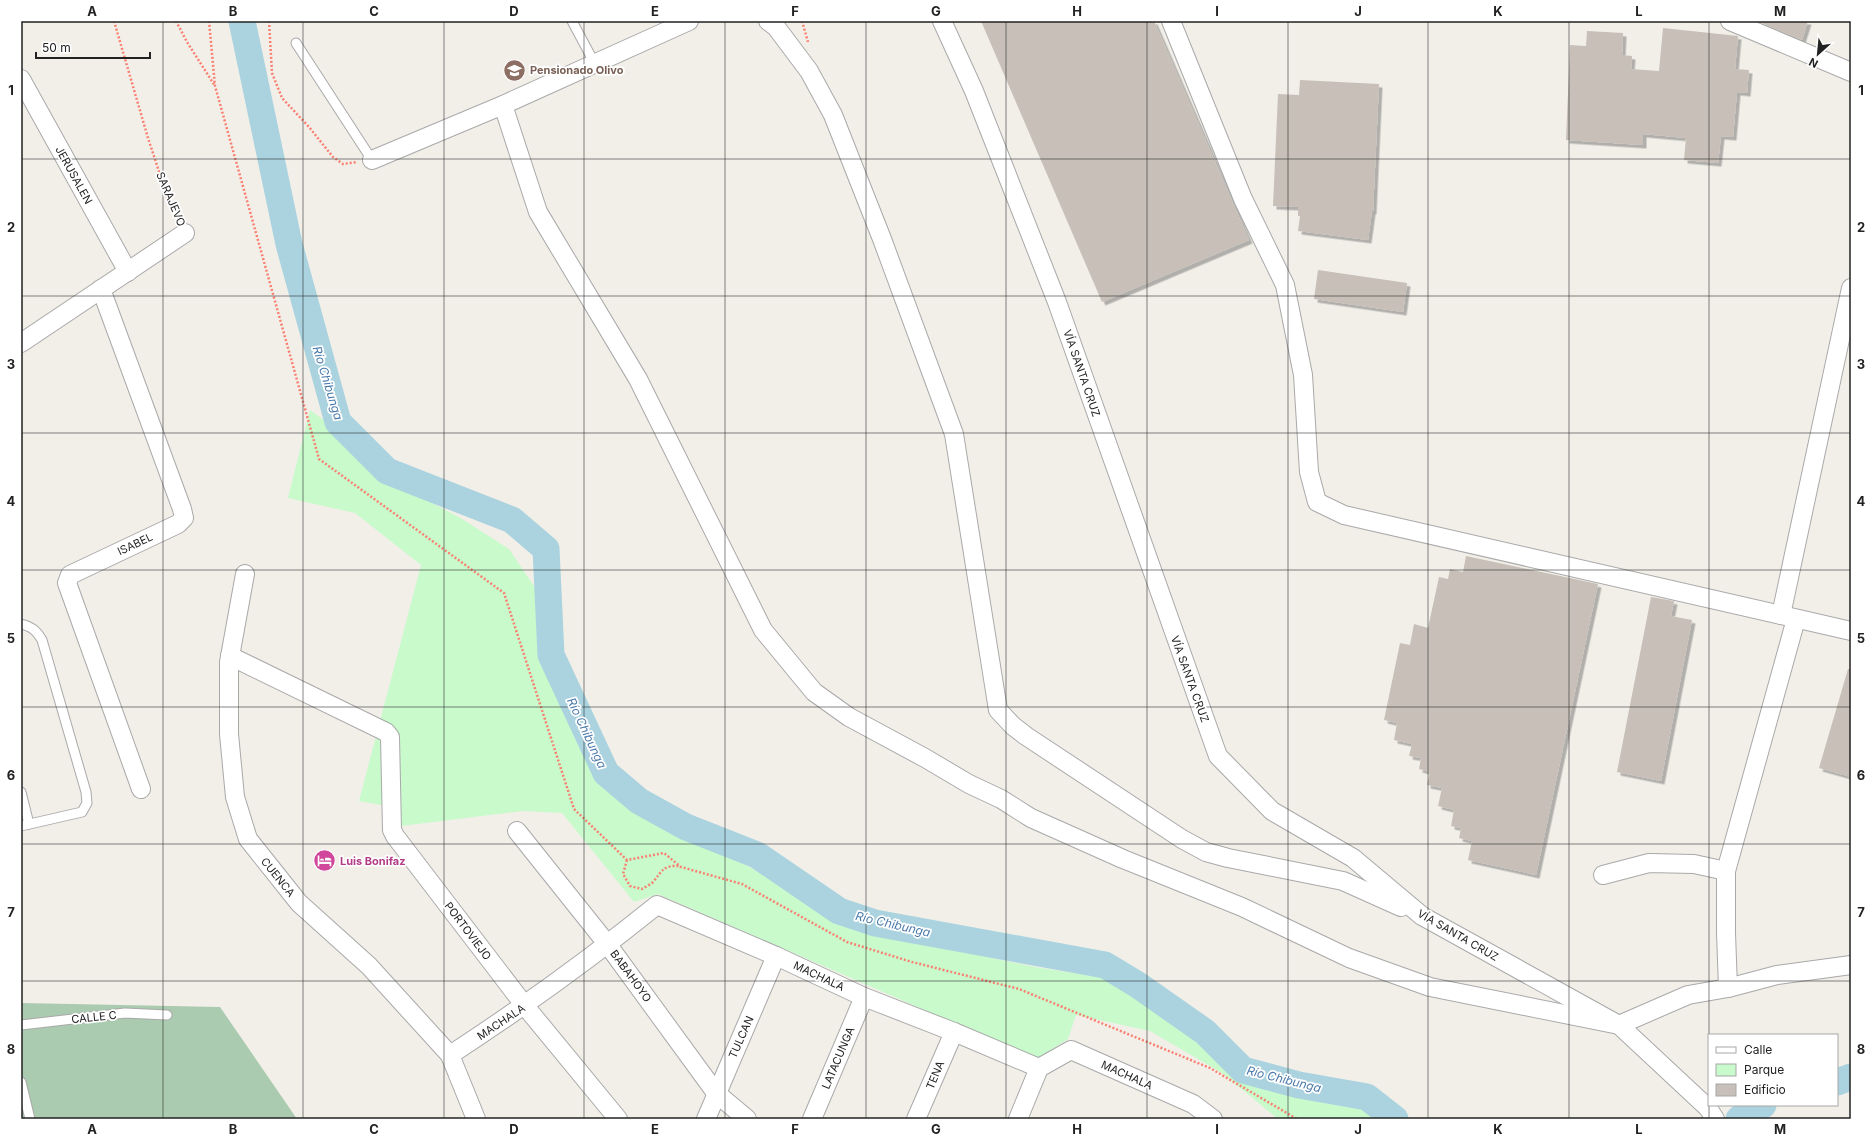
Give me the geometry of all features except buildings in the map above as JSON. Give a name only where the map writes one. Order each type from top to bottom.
[{"type":"street","points":[[372,160],[504,105],[689,21]]},
{"type":"street","points":[[768,21],[776,27],[810,70],[833,115],[882,239],[954,434],[998,710],[1026,736],[1182,839],[1206,852],[1252,864],[1343,881],[1422,916]]},
{"type":"street","name":"VÍA SANTA CRUZ","points":[[942,21],[974,91],[1057,302],[1218,756],[1272,811],[1353,858],[1422,916],[1619,1025],[1712,1113]]},
{"type":"street","points":[[1171,21],[1243,199],[1285,285],[1303,375],[1309,472],[1317,502],[1344,514],[1788,617],[1851,630]]},
{"type":"street","points":[[1730,21],[1851,72]]},
{"type":"street","name":"JERUSALEN","points":[[21,79],[128,272]]},
{"type":"street","points":[[504,105],[538,212],[638,379],[763,630],[814,692],[850,717],[969,784],[1001,799],[1031,818],[1123,859],[1242,907],[1349,958],[1430,987],[1619,1025],[1688,995],[1728,988],[1777,975],[1851,966]]},
{"type":"street","name":"SARAJEVO","points":[[21,343],[185,233]]},
{"type":"street","points":[[1728,988],[1726,871],[1788,617],[1851,288]]},
{"type":"street","name":"ISABEL","points":[[102,289],[184,518],[178,524],[70,575],[67,578],[67,582],[142,789]]},
{"type":"street","name":"CUENCA","points":[[245,574],[230,656],[229,734],[234,789],[248,839],[299,903],[369,966],[450,1055],[476,1119]]},
{"type":"street","name":"PORTOVIEJO","points":[[230,656],[386,732],[390,737],[392,830],[395,836],[525,1006],[618,1119]]},
{"type":"street","name":"BABAHOYO","points":[[517,831],[608,945],[716,1093],[747,1119]]},
{"type":"street","points":[[1604,875],[1648,863],[1694,864],[1726,871]]},
{"type":"street","name":"MACHALA","points":[[450,1055],[525,1006],[608,945],[657,905],[776,956],[864,997],[954,1032],[1039,1068],[1070,1050],[1193,1104],[1213,1119]]},
{"type":"street","name":"TULCAN","points":[[706,1119],[776,956]]},
{"type":"street","name":"LATACUNGA","points":[[812,1119],[864,997]]},
{"type":"street","name":"TENA","points":[[916,1119],[954,1032]]},
{"type":"street","points":[[1018,1119],[1039,1068]]},
{"type":"lane","points":[[572,21],[595,64]]},
{"type":"lane","points":[[296,43],[372,160]]},
{"type":"lane","points":[[21,624],[30,626],[36,631],[42,640],[86,792],[87,803],[82,812],[25,825],[21,792]]},
{"type":"lane","name":"CALLE C","points":[[21,1025],[125,1013],[167,1015]]},
{"type":"lane","points":[[21,1082],[30,1119]]},
{"type":"path","name":"SARAJEVO","points":[[114,21],[168,199],[185,233]]},
{"type":"path","points":[[176,21],[187,42],[215,86]]},
{"type":"path","points":[[209,21],[215,86],[319,459],[504,593],[574,809],[627,860]]},
{"type":"path","points":[[269,21],[272,73],[282,98],[309,127],[333,157],[344,164],[372,160]]},
{"type":"path","points":[[627,860],[664,853],[681,867]]},
{"type":"path","points":[[627,860],[623,874],[630,886],[642,889],[652,883],[661,870],[673,866],[742,884],[846,942],[912,962],[1019,989],[1210,1068],[1297,1119]]},
{"type":"green space","points":[[310,410],[339,431],[365,462],[412,493],[459,517],[509,549],[540,595],[555,678],[576,741],[608,788],[665,831],[734,858],[818,907],[882,935],[1035,967],[1117,980],[1174,1021],[1273,1087],[1314,1101],[1370,1111],[1380,1119],[1278,1119],[1222,1073],[1150,1031],[1076,1015],[1068,1039],[1037,1059],[658,894],[634,902],[562,813],[523,811],[385,828],[386,806],[359,801],[421,565],[355,513],[288,498]]},
{"type":"green space","points":[[21,1003],[220,1007],[297,1119],[21,1119]]},
{"type":"waterway","name":"Río Chibunga","points":[[242,21],[289,244],[338,422],[387,471],[512,520],[546,549],[551,655],[606,773],[639,801],[686,827],[757,855],[839,911],[875,923],[1105,965],[1138,985],[1205,1032],[1243,1070],[1299,1085],[1367,1097],[1395,1119]]},
{"type":"waterway","points":[[1838,1082],[1851,1077]]},
{"type":"waterway","points":[[1739,1119],[1751,1109],[1760,1106]]},
{"type":"place","name":"Pensionado Olivo","points":[[514,70]]},
{"type":"place","name":"Luis Bonifaz","points":[[324,861]]}]
